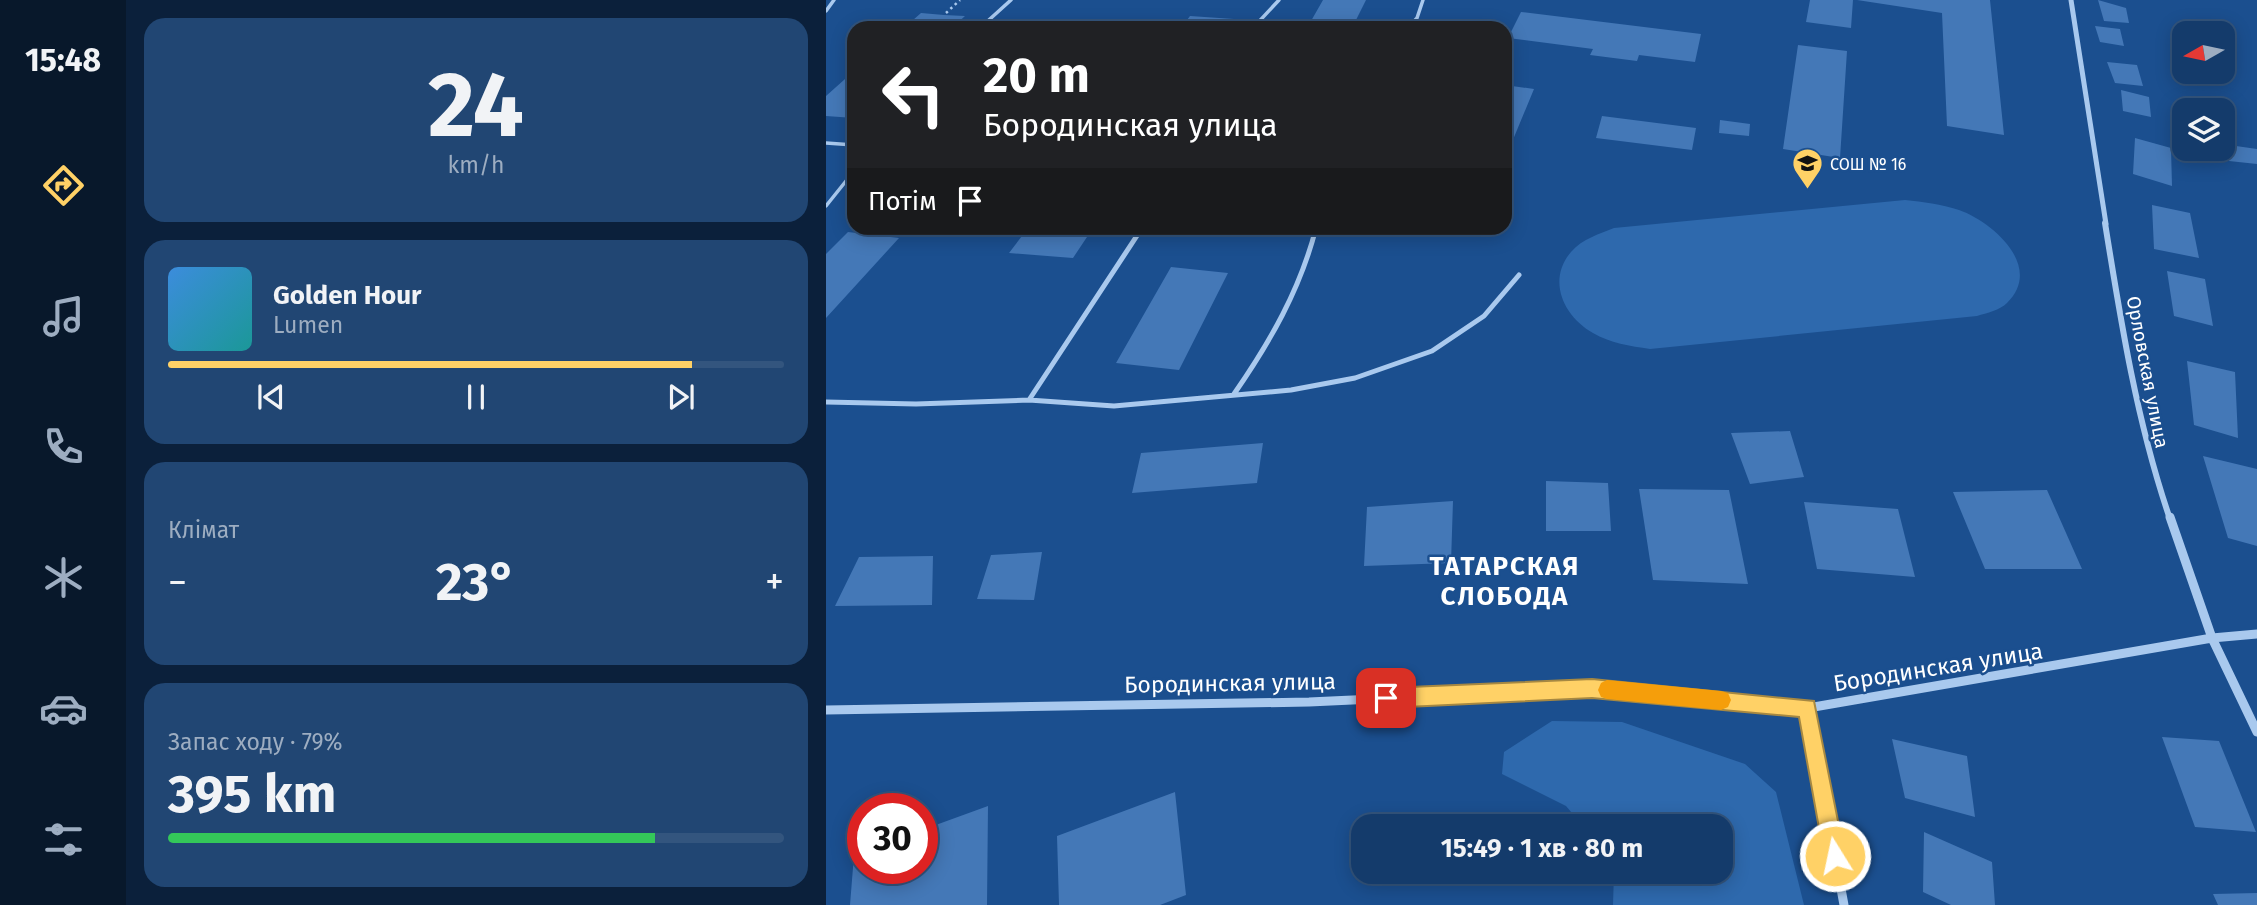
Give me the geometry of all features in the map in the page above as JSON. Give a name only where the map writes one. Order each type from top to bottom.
[{"type":"street","name":"Орловская улица","points":[[2071,0],[2117,299],[2149,457],[2212,638],[2257,732]]},
{"type":"street","name":"Бородинская улица","points":[[826,710],[1309,702],[1592,688],[1808,708],[2212,638],[2257,634]]},
{"type":"street","points":[[1808,708],[1844,905]]},
{"type":"lane","points":[[826,11],[834,0]]},
{"type":"lane","points":[[988,21],[1011,0]]},
{"type":"lane","points":[[1260,21],[1279,0]]},
{"type":"lane","points":[[1414,21],[1423,0]]},
{"type":"lane","points":[[826,143],[847,144]]},
{"type":"lane","points":[[826,206],[847,180]]},
{"type":"lane","points":[[1029,400],[1068,338],[1126,258],[1138,235]]},
{"type":"lane","points":[[1234,394],[1277,328],[1306,267],[1314,235]]},
{"type":"lane","points":[[826,402],[916,404],[1029,400],[1114,406],[1172,403],[1234,394],[1291,390],[1355,378],[1432,351],[1484,316],[1519,275]]},
{"type":"path","points":[[946,13],[960,0]]},
{"type":"shaded area","points":[[1905,200],[1959,210],[1999,235],[2017,261],[2020,275],[2017,289],[2007,303],[1977,316],[1650,349],[1613,342],[1593,333],[1574,317],[1562,297],[1560,274],[1571,252],[1585,240],[1614,228]]},
{"type":"shaded area","points":[[1552,721],[1622,722],[1745,764],[1776,792],[1804,905],[1613,905],[1614,884],[1733,884],[1733,814],[1573,814],[1566,806],[1502,774],[1504,752]]},
{"type":"building","points":[[1323,0],[1366,0],[1356,21],[1311,21]]},
{"type":"building","points":[[1810,0],[1853,0],[1851,28],[1806,22]]},
{"type":"building","name":"СОШ № 16","points":[[1857,0],[1990,0],[2004,135],[1947,126],[1942,13]]},
{"type":"building","points":[[2098,0],[2126,8],[2129,23],[2104,21]]},
{"type":"building","points":[[1521,12],[1701,34],[1695,62],[1639,55],[1637,61],[1590,55],[1593,49],[1512,39],[1512,30]]},
{"type":"building","points":[[921,13],[965,16],[960,21],[912,21]]},
{"type":"building","points":[[1190,16],[1234,19],[1233,21],[1186,21]]},
{"type":"building","points":[[2095,26],[2120,29],[2124,46],[2100,42]]},
{"type":"building","points":[[1798,45],[1847,51],[1840,158],[1783,149]]},
{"type":"building","points":[[2107,62],[2137,65],[2143,86],[2115,83]]},
{"type":"building","points":[[847,77],[847,118],[826,116],[826,96]]},
{"type":"building","points":[[1512,86],[1534,89],[1512,142]]},
{"type":"building","points":[[2121,90],[2149,97],[2151,117],[2123,111]]},
{"type":"building","points":[[1602,116],[1696,128],[1692,150],[1596,138]]},
{"type":"building","points":[[1720,120],[1750,124],[1749,136],[1719,133]]},
{"type":"building","points":[[2135,138],[2171,148],[2172,186],[2133,174]]},
{"type":"building","points":[[2235,146],[2257,149],[2257,164],[2229,161],[2235,161]]},
{"type":"building","points":[[2152,205],[2190,213],[2199,258],[2154,249]]},
{"type":"building","points":[[847,233],[899,238],[826,318],[826,254]]},
{"type":"building","points":[[1023,235],[1088,235],[1073,258],[1009,253]]},
{"type":"building","points":[[1171,267],[1228,273],[1179,370],[1116,363]]},
{"type":"building","points":[[2167,271],[2205,279],[2213,326],[2174,316]]},
{"type":"building","points":[[2187,361],[2235,372],[2238,438],[2194,425]]},
{"type":"building","points":[[1790,431],[1804,477],[1750,484],[1731,433]]},
{"type":"building","points":[[1263,443],[1257,483],[1132,493],[1141,453]]},
{"type":"building","points":[[2203,456],[2257,469],[2257,546],[2228,538]]},
{"type":"building","points":[[1546,481],[1608,483],[1611,531],[1546,531]]},
{"type":"building","points":[[1639,489],[1729,490],[1748,584],[1653,580]]},
{"type":"building","points":[[2047,490],[2082,569],[1985,569],[1953,492]]},
{"type":"building","points":[[1453,501],[1451,563],[1364,566],[1367,507]]},
{"type":"building","points":[[1804,502],[1898,509],[1915,577],[1817,569]]},
{"type":"building","points":[[1042,552],[1034,600],[977,599],[991,555]]},
{"type":"building","points":[[933,556],[932,605],[835,606],[859,557]]},
{"type":"building","points":[[2162,737],[2219,741],[2256,832],[2195,827]]},
{"type":"building","points":[[1892,739],[1967,756],[1975,817],[1905,798]]},
{"type":"building","points":[[1175,792],[1186,895],[1160,905],[1059,905],[1057,836]]},
{"type":"building","points":[[988,806],[987,905],[850,905],[852,884],[938,884],[938,824]]},
{"type":"building","points":[[1924,832],[1992,862],[1995,905],[1951,905],[1923,892]]},
{"type":"building","points":[[2257,893],[2257,905],[2218,905],[2213,894]]},
{"type":"slow traffic","points":[[1607,690],[1721,700]]},
{"type":"place","name":"СОШ № 16","points":[[1807,191]]},
{"type":"district","name":"ТАТАРСКАЯ СЛОБОДА","points":[[1505,581]]},
{"type":"route","points":[[1386,698],[1592,688],[1808,708],[1835,856]]}]
